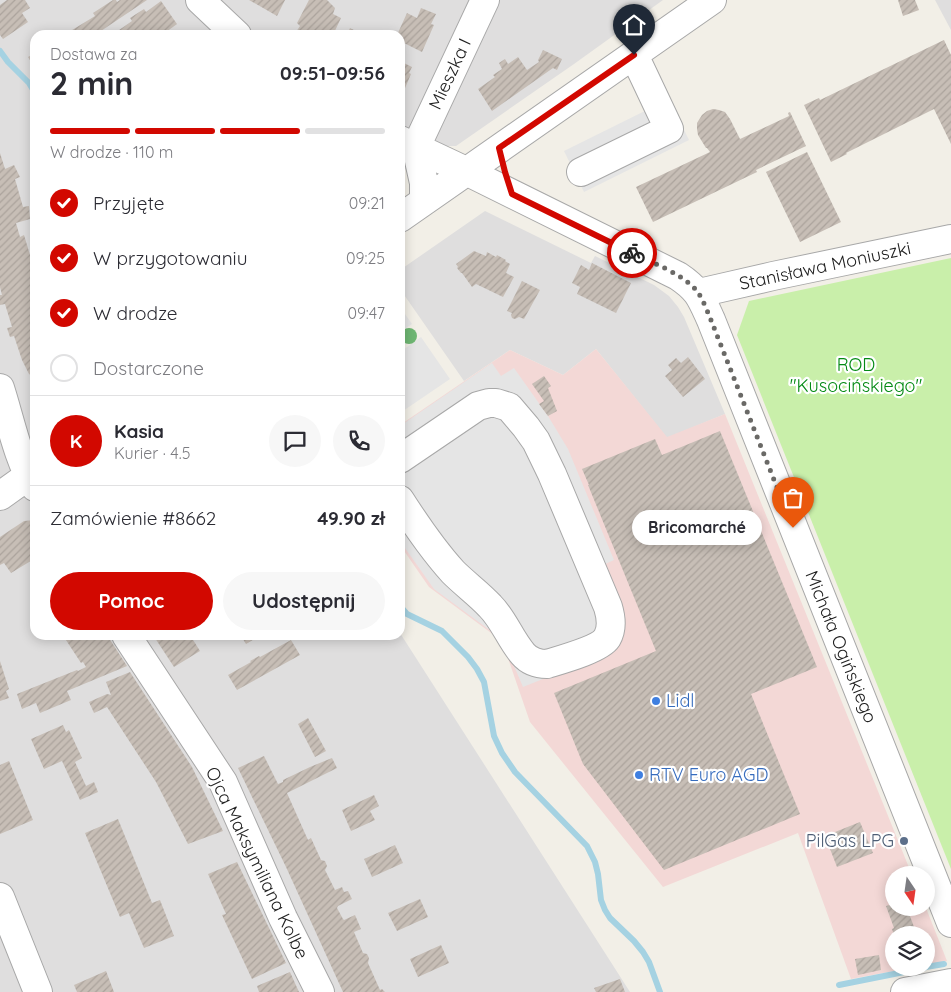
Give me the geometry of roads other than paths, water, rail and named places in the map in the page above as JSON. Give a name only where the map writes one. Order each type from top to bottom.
[{"type":"street","points":[[200,0],[232,30]]},
{"type":"street","name":"Mieszka I","points":[[408,143],[485,0]]},
{"type":"street","points":[[405,214],[712,0]]},
{"type":"street","points":[[581,172],[669,129],[634,55]]},
{"type":"street","points":[[408,143],[424,183],[424,201]]},
{"type":"street","name":"Michała Ogińskiego","points":[[408,143],[678,276],[699,293],[951,923]]},
{"type":"street","points":[[499,148],[512,194]]},
{"type":"street","name":"Stanisława Moniuszki","points":[[699,293],[951,239]]},
{"type":"street","points":[[0,388],[22,462],[30,474]]},
{"type":"street","points":[[405,456],[478,406],[496,403],[509,407],[536,441],[552,474],[608,608],[611,628],[607,638],[590,649],[547,664],[533,662],[523,654],[491,607],[453,571],[422,534],[405,508]]},
{"type":"street","points":[[0,496],[30,480]]},
{"type":"street","name":"Ojca Maksymiliana Kolbe","points":[[129,640],[223,782],[283,918],[320,992]]},
{"type":"street","points":[[0,897],[38,992]]},
{"type":"street","points":[[906,992],[951,983]]},
{"type":"waterway","points":[[0,51],[30,85]]},
{"type":"waterway","points":[[405,612],[442,631],[468,657],[477,669],[484,682],[494,736],[502,753],[515,772],[587,846],[595,862],[601,900],[605,910],[610,918],[643,952],[649,962],[660,992]]},
{"type":"waterway","points":[[935,966],[944,964]]},
{"type":"waterway","points":[[839,985],[885,976]]},
{"type":"place","name":"Bricomarché","points":[[793,528]]},
{"type":"place","name":"Lidl","points":[[656,701]]},
{"type":"place","name":"RTV Euro AGD","points":[[639,775]]},
{"type":"place","name":"PilGas LPG","points":[[904,841]]},
{"type":"park label","name":"ROD \"Kusocińskiego\"","points":[[856,375]]}]
